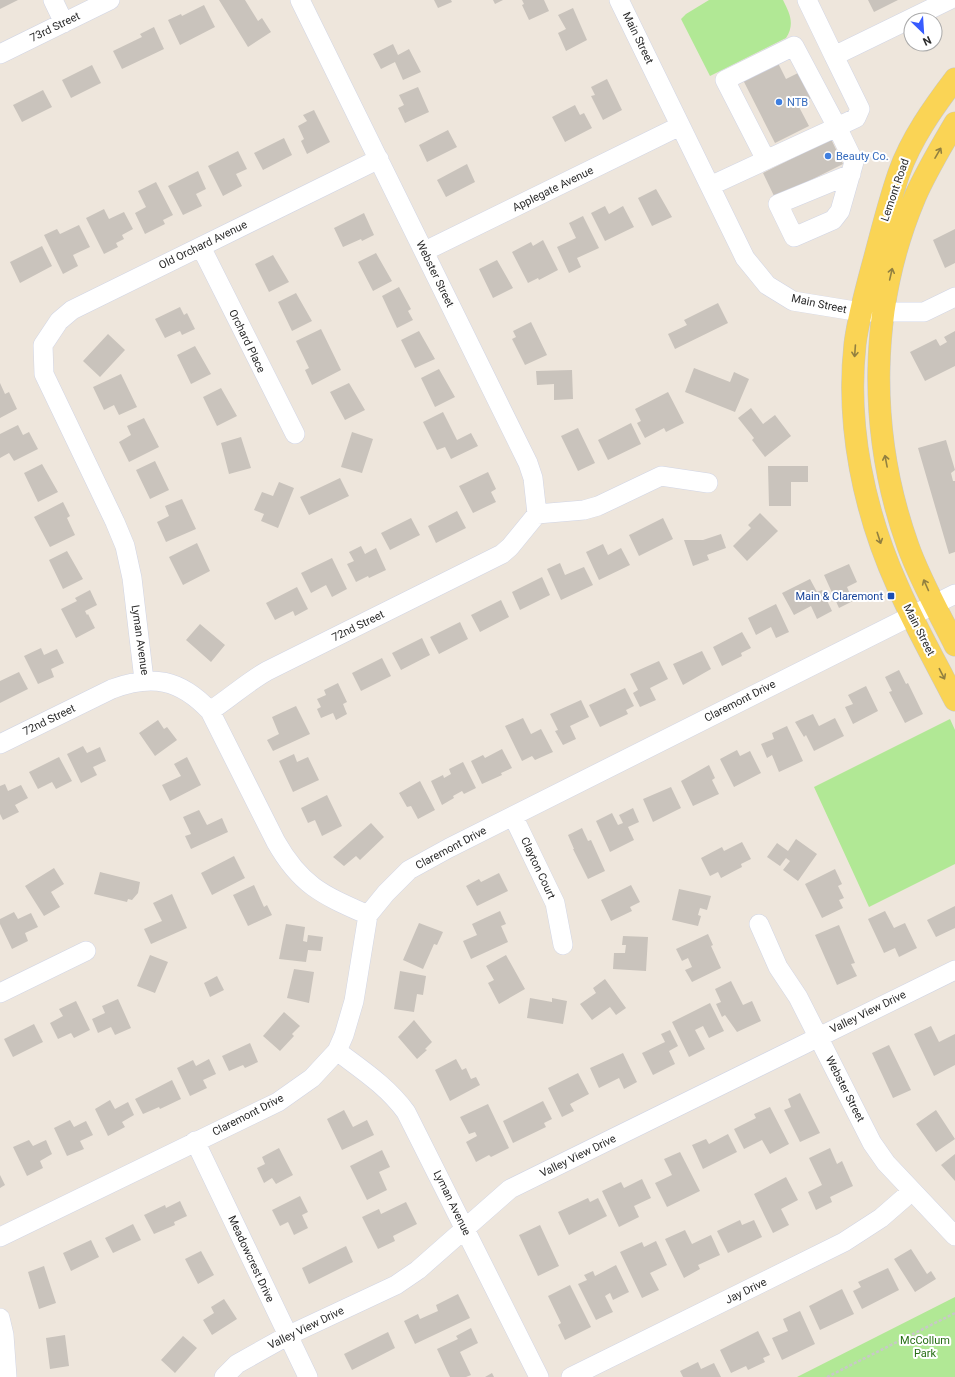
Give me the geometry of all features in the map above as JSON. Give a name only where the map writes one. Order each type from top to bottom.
[{"type":"main road","name":"Lemont Road","points":[[861,312],[885,219],[900,172],[916,137],[930,113],[955,79]]},
{"type":"main road","name":"Lemont Road","points":[[883,312],[900,240],[915,197],[955,123]]},
{"type":"main road","name":"Main Street","points":[[861,312],[855,343],[852,385],[857,448],[867,501],[882,549],[911,615],[955,700]]},
{"type":"main road","points":[[883,312],[879,341],[878,384],[884,446],[894,499],[909,548],[934,604],[955,645]]},
{"type":"street","points":[[53,0],[64,23]]},
{"type":"street","name":"73rd Street","points":[[0,54],[110,0]]},
{"type":"street","name":"Webster Street","points":[[300,0],[425,251],[528,463],[533,478],[537,514]]},
{"type":"street","name":"Main Street","points":[[619,0],[745,258],[767,285],[793,300],[861,312]]},
{"type":"street","points":[[710,186],[856,118],[860,109],[807,0]]},
{"type":"street","points":[[834,56],[949,0]]},
{"type":"street","points":[[766,160],[725,80],[794,46],[854,162],[851,174]]},
{"type":"street","name":"Applegate Avenue","points":[[425,251],[680,126]]},
{"type":"street","name":"Old Orchard Avenue","points":[[43,348],[43,345],[59,321],[72,310],[379,159]]},
{"type":"street","name":"Orchard Place","points":[[200,247],[295,434]]},
{"type":"street","points":[[861,312],[924,312],[955,297]]},
{"type":"street","name":"Lyman Avenue","points":[[43,348],[46,381],[115,522],[125,546],[132,578],[144,680],[157,680],[182,688],[201,702],[210,711],[286,859],[299,876],[327,897],[368,915]]},
{"type":"street","points":[[537,514],[584,510],[598,506],[661,476],[708,483]]},
{"type":"street","name":"72nd Street","points":[[210,711],[237,690],[267,671],[494,558],[510,547],[537,514]]},
{"type":"street","name":"Claremont Drive","points":[[0,1237],[278,1102],[312,1078],[337,1051],[344,1035],[354,1001],[368,915],[386,893],[410,870],[424,861],[955,594]]},
{"type":"street","name":"72nd Street","points":[[0,744],[112,689],[144,680]]},
{"type":"street","name":"Clayton Court","points":[[513,816],[555,903],[563,945]]},
{"type":"street","name":"Webster Street","points":[[759,924],[778,967],[798,997],[872,1143],[886,1163],[955,1236]]},
{"type":"street","points":[[0,993],[86,952]]},
{"type":"street","name":"Valley View Drive","points":[[224,1377],[237,1364],[287,1336],[396,1285],[418,1270],[510,1189],[955,970]]},
{"type":"street","name":"Lyman Avenue","points":[[337,1051],[379,1082],[389,1091],[406,1112],[539,1377]]},
{"type":"street","name":"Meadowcrest Drive","points":[[195,1142],[308,1377]]},
{"type":"street","name":"Jay Drive","points":[[571,1377],[844,1242],[881,1218],[912,1191]]},
{"type":"street","points":[[0,1318],[4,1335],[7,1377]]},
{"type":"path","points":[[827,1377],[954,1314]]},
{"type":"green space","points":[[709,0],[783,0],[788,10],[791,24],[789,33],[786,38],[710,76],[681,19],[686,14]]},
{"type":"green space","points":[[950,719],[955,730],[955,864],[869,907],[814,787]]},
{"type":"green space","name":"McCollum Park","points":[[955,1297],[955,1377],[797,1377]]},
{"type":"building","points":[[0,0],[18,0],[0,9]]},
{"type":"building","points":[[219,0],[245,0],[258,21],[262,18],[271,32],[248,47]]},
{"type":"building","points":[[434,0],[451,0],[452,2],[438,8]]},
{"type":"building","points":[[493,0],[503,0],[495,4]]},
{"type":"building","points":[[522,0],[544,0],[549,11],[529,20],[522,5],[524,4]]},
{"type":"building","points":[[868,0],[898,0],[874,12]]},
{"type":"building","points":[[204,5],[215,27],[180,45],[168,20],[181,14],[182,16]]},
{"type":"building","points":[[573,8],[587,40],[566,51],[558,33],[566,29],[558,15]]},
{"type":"building","points":[[154,27],[164,49],[122,69],[113,51],[142,37],[140,34]]},
{"type":"building","points":[[393,44],[398,55],[409,49],[421,72],[403,80],[395,62],[381,69],[373,54]]},
{"type":"building","name":"NTB","points":[[776,59],[786,79],[798,73],[811,98],[798,105],[809,126],[775,143],[741,76]]},
{"type":"building","points":[[92,65],[101,83],[71,98],[62,80]]},
{"type":"building","points":[[607,79],[622,110],[603,120],[591,96],[595,95],[591,87]]},
{"type":"building","points":[[418,87],[429,112],[405,123],[398,108],[404,105],[399,95]]},
{"type":"building","points":[[43,90],[52,107],[22,122],[13,105]]},
{"type":"building","points":[[575,105],[580,115],[584,113],[592,128],[565,142],[552,117]]},
{"type":"building","points":[[314,110],[330,142],[307,154],[301,141],[304,139],[298,126],[307,121],[303,115]]},
{"type":"building","points":[[448,130],[457,147],[427,162],[419,145]]},
{"type":"building","points":[[284,138],[292,155],[263,170],[254,153]]},
{"type":"building","points":[[831,139],[843,164],[775,198],[763,173]]},
{"type":"building","points":[[238,151],[247,169],[236,174],[242,186],[223,196],[208,166]]},
{"type":"building","points":[[467,164],[475,182],[446,197],[437,180]]},
{"type":"building","points":[[198,171],[206,189],[196,194],[202,206],[183,215],[168,186]]},
{"type":"building","points":[[156,182],[173,215],[163,220],[165,224],[145,234],[135,213],[146,207],[138,191]]},
{"type":"building","points":[[656,189],[672,217],[652,226],[638,198]]},
{"type":"building","points":[[605,206],[609,214],[623,206],[634,227],[605,241],[591,213]]},
{"type":"building","points":[[104,209],[109,219],[124,212],[133,229],[122,235],[124,239],[116,243],[118,247],[104,254],[86,218]]},
{"type":"building","points":[[364,213],[374,235],[362,241],[361,239],[343,247],[334,228]]},
{"type":"building","points":[[583,216],[599,248],[577,258],[581,267],[569,273],[557,247],[576,238],[569,223]]},
{"type":"building","points":[[79,225],[90,247],[73,255],[78,266],[63,274],[44,235],[57,229],[60,234]]},
{"type":"building","points":[[955,229],[955,263],[945,268],[933,240]]},
{"type":"building","points":[[543,240],[558,270],[539,280],[538,278],[528,283],[512,252],[531,242],[533,246]]},
{"type":"building","points":[[42,246],[52,266],[20,283],[10,262]]},
{"type":"building","points":[[376,253],[392,281],[373,291],[358,262]]},
{"type":"building","points":[[273,255],[289,282],[269,292],[255,264]]},
{"type":"building","points":[[497,260],[513,288],[493,298],[479,269]]},
{"type":"building","points":[[399,287],[411,309],[408,311],[413,320],[397,328],[382,296]]},
{"type":"building","points":[[296,293],[312,321],[292,331],[278,302]]},
{"type":"building","points":[[718,303],[728,323],[675,349],[668,334],[687,325],[684,320]]},
{"type":"building","points":[[180,307],[184,315],[187,313],[195,329],[182,335],[180,331],[165,338],[155,319]]},
{"type":"building","points":[[531,322],[547,355],[525,365],[512,339],[516,337],[513,331]]},
{"type":"building","points":[[321,329],[341,370],[312,385],[305,370],[309,368],[296,341]]},
{"type":"building","points":[[419,331],[435,359],[415,368],[401,340]]},
{"type":"building","points":[[955,331],[955,366],[925,381],[910,352],[936,339],[940,346],[947,342],[944,337]]},
{"type":"building","points":[[108,334],[125,350],[100,377],[83,361]]},
{"type":"building","points":[[195,346],[211,374],[191,384],[177,355]]},
{"type":"building","points":[[694,368],[730,382],[734,372],[749,379],[735,412],[685,392]]},
{"type":"building","points":[[439,369],[455,397],[435,407],[421,378]]},
{"type":"building","points":[[572,370],[573,399],[554,400],[554,384],[537,385],[536,371]]},
{"type":"building","points":[[121,374],[137,407],[119,415],[114,405],[104,410],[93,387]]},
{"type":"building","points":[[0,383],[5,394],[9,392],[17,409],[0,418]]},
{"type":"building","points":[[349,383],[365,410],[345,420],[330,392]]},
{"type":"building","points":[[221,388],[237,416],[217,426],[203,397]]},
{"type":"building","points":[[668,392],[684,423],[666,432],[664,428],[645,438],[637,423],[641,421],[635,409]]},
{"type":"building","points":[[751,408],[763,424],[775,415],[791,436],[765,457],[752,440],[754,438],[738,418]]},
{"type":"building","points":[[443,412],[457,440],[471,433],[478,446],[451,459],[445,447],[437,450],[423,422]]},
{"type":"building","points":[[144,418],[159,447],[129,462],[119,442],[131,435],[127,426]]},
{"type":"building","points":[[631,423],[641,444],[608,460],[598,440]]},
{"type":"building","points":[[18,425],[23,435],[29,432],[38,449],[14,461],[9,453],[0,458],[0,434]]},
{"type":"building","points":[[578,428],[595,463],[578,471],[561,436]]},
{"type":"building","points":[[352,432],[373,439],[362,473],[341,467]]},
{"type":"building","points":[[241,437],[251,468],[229,474],[221,443]]},
{"type":"building","points":[[946,440],[955,470],[951,473],[953,481],[955,481],[955,552],[949,554],[918,448]]},
{"type":"building","points":[[155,461],[169,490],[150,499],[136,470]]},
{"type":"building","points":[[42,464],[58,492],[38,502],[24,473]]},
{"type":"building","points":[[768,466],[808,466],[808,482],[791,482],[791,506],[769,506]]},
{"type":"building","points":[[488,472],[496,489],[491,492],[496,502],[473,513],[459,486]]},
{"type":"building","points":[[340,478],[349,496],[309,515],[300,497]]},
{"type":"building","points":[[279,482],[294,488],[278,528],[261,521],[264,514],[254,510],[262,492],[273,496]]},
{"type":"building","points":[[182,499],[196,529],[166,542],[157,522],[169,516],[165,506]]},
{"type":"building","points":[[63,502],[70,516],[67,518],[75,535],[50,547],[34,517]]},
{"type":"building","points":[[457,511],[466,528],[436,543],[428,526]]},
{"type":"building","points":[[760,513],[778,531],[747,561],[733,546],[751,528],[748,525]]},
{"type":"building","points":[[411,518],[420,535],[390,550],[381,533]]},
{"type":"building","points":[[663,518],[673,539],[639,556],[629,535]]},
{"type":"building","points":[[721,534],[726,548],[707,555],[709,560],[693,566],[684,540],[703,540]]},
{"type":"building","points":[[197,543],[210,571],[183,585],[169,557]]},
{"type":"building","points":[[603,544],[608,555],[621,548],[630,565],[599,580],[586,552]]},
{"type":"building","points":[[361,546],[365,554],[376,548],[386,570],[356,582],[347,564],[354,561],[349,552]]},
{"type":"building","points":[[67,551],[83,579],[63,589],[49,560]]},
{"type":"building","points":[[332,558],[347,589],[332,597],[326,585],[311,593],[301,573]]},
{"type":"building","points":[[560,563],[565,575],[584,567],[593,585],[561,600],[547,569]]},
{"type":"building","points":[[849,564],[857,582],[847,587],[853,601],[839,608],[824,575]]},
{"type":"building","points":[[542,577],[550,595],[520,610],[512,592]]},
{"type":"building","points":[[810,579],[817,592],[822,590],[832,611],[817,619],[811,606],[794,615],[782,593]]},
{"type":"building","points":[[297,587],[308,609],[295,616],[293,611],[275,620],[266,603]]},
{"type":"building","points":[[90,590],[97,605],[85,611],[95,628],[76,638],[61,609],[77,601],[75,598]]},
{"type":"building","points":[[501,600],[509,617],[480,632],[471,615]]},
{"type":"building","points":[[776,604],[789,632],[776,638],[771,627],[756,635],[748,618]]},
{"type":"building","points":[[460,622],[468,639],[439,654],[430,637]]},
{"type":"building","points":[[200,624],[225,645],[211,662],[186,640]]},
{"type":"building","points":[[742,632],[751,648],[741,653],[742,656],[722,666],[713,647]]},
{"type":"building","points":[[422,638],[430,655],[401,670],[392,653]]},
{"type":"building","points":[[41,648],[44,655],[57,649],[64,663],[51,669],[54,677],[38,684],[24,656]]},
{"type":"building","points":[[702,651],[711,669],[683,685],[673,664]]},
{"type":"building","points":[[382,658],[391,676],[361,691],[352,673]]},
{"type":"building","points":[[659,661],[668,679],[650,688],[656,700],[640,707],[633,693],[638,690],[630,674]]},
{"type":"building","points":[[899,670],[906,684],[908,683],[923,714],[905,723],[889,692],[892,691],[885,677]]},
{"type":"building","points":[[19,672],[28,689],[0,703],[0,681]]},
{"type":"building","points":[[338,683],[347,702],[343,704],[347,714],[336,720],[333,713],[321,718],[317,709],[321,707],[317,699],[326,695],[324,690]]},
{"type":"building","points":[[866,686],[878,711],[853,724],[845,707],[853,704],[848,695]]},
{"type":"building","points":[[625,688],[634,706],[626,710],[628,714],[600,727],[589,705]]},
{"type":"building","points":[[581,700],[589,717],[570,726],[576,739],[563,745],[555,731],[558,730],[550,714]]},
{"type":"building","points":[[296,706],[310,734],[273,751],[267,740],[279,734],[272,717]]},
{"type":"building","points":[[813,714],[819,726],[835,718],[844,736],[814,751],[806,735],[804,737],[795,722]]},
{"type":"building","points":[[523,718],[531,734],[541,729],[553,752],[535,760],[532,756],[522,761],[505,726]]},
{"type":"building","points":[[158,720],[164,729],[167,727],[177,740],[155,756],[139,733]]},
{"type":"building","points":[[787,726],[803,761],[779,772],[772,755],[767,758],[761,744],[774,739],[772,733]]},
{"type":"building","points":[[83,746],[87,753],[100,747],[106,761],[93,767],[97,775],[81,783],[67,754]]},
{"type":"building","points":[[502,749],[512,768],[501,773],[502,775],[482,784],[471,761],[483,755],[485,758]]},
{"type":"building","points":[[737,750],[740,756],[750,751],[761,773],[734,787],[720,759]]},
{"type":"building","points":[[294,754],[297,762],[308,757],[319,780],[293,792],[279,761]]},
{"type":"building","points":[[59,757],[72,781],[56,789],[52,782],[38,789],[29,772]]},
{"type":"building","points":[[187,757],[201,785],[170,801],[162,785],[181,776],[174,764]]},
{"type":"building","points":[[463,762],[476,788],[464,794],[462,791],[442,805],[431,781],[443,775],[444,778],[451,774],[449,769]]},
{"type":"building","points":[[709,765],[715,778],[712,780],[719,794],[693,806],[681,781]]},
{"type":"building","points":[[420,781],[435,810],[418,819],[411,806],[407,807],[399,793]]},
{"type":"building","points":[[5,784],[8,791],[21,785],[28,798],[15,805],[19,812],[3,820],[0,814],[0,786]]},
{"type":"building","points":[[671,787],[681,808],[653,822],[643,799]]},
{"type":"building","points":[[327,795],[342,826],[322,836],[315,820],[308,823],[301,808]]},
{"type":"building","points":[[633,808],[639,822],[628,827],[634,840],[610,852],[596,821],[612,813],[618,825],[623,823],[619,815]]},
{"type":"building","points":[[199,810],[207,825],[222,818],[228,832],[191,849],[185,836],[191,834],[183,817]]},
{"type":"building","points":[[371,823],[384,837],[360,860],[356,856],[344,866],[333,857]]},
{"type":"building","points":[[582,828],[588,841],[591,840],[605,871],[588,879],[573,849],[568,835]]},
{"type":"building","points":[[796,839],[817,854],[798,881],[783,870],[790,861],[786,858],[780,866],[767,857],[777,843],[788,851]]},
{"type":"building","points":[[742,842],[751,859],[741,864],[742,867],[721,878],[718,872],[710,876],[701,858],[722,847],[724,851]]},
{"type":"building","points":[[234,856],[245,878],[212,895],[201,873]]},
{"type":"building","points":[[54,868],[64,884],[51,892],[60,907],[44,916],[25,886]]},
{"type":"building","points":[[835,869],[842,884],[838,886],[844,898],[839,900],[843,908],[822,918],[805,884]]},
{"type":"building","points":[[100,872],[140,882],[138,893],[132,900],[128,899],[127,902],[94,894]]},
{"type":"building","points":[[499,873],[508,891],[477,906],[466,886],[479,879],[481,882]]},
{"type":"building","points":[[254,885],[264,907],[267,905],[272,915],[248,926],[233,895]]},
{"type":"building","points":[[631,885],[640,902],[630,907],[632,911],[611,921],[601,900]]},
{"type":"building","points":[[679,889],[711,896],[707,910],[700,908],[698,915],[701,916],[698,926],[672,920]]},
{"type":"building","points":[[172,894],[187,928],[151,944],[144,929],[162,921],[153,903]]},
{"type":"building","points":[[955,906],[955,928],[936,937],[927,920]]},
{"type":"building","points":[[500,911],[506,924],[501,926],[508,942],[471,959],[463,941],[477,935],[472,924]]},
{"type":"building","points":[[885,911],[894,928],[905,923],[917,948],[899,957],[895,948],[884,953],[868,919]]},
{"type":"building","points":[[14,912],[18,919],[31,913],[38,927],[25,933],[28,941],[12,949],[0,924],[0,919]]},
{"type":"building","points":[[419,923],[443,932],[437,945],[434,944],[423,969],[403,960]]},
{"type":"building","points":[[286,924],[305,927],[303,941],[307,942],[308,935],[323,937],[321,951],[308,950],[306,962],[279,959]]},
{"type":"building","points":[[839,925],[855,963],[851,964],[857,976],[837,985],[815,935]]},
{"type":"building","points":[[708,934],[713,945],[711,946],[721,968],[692,982],[685,970],[692,967],[688,958],[682,961],[676,949]]},
{"type":"building","points":[[623,936],[648,937],[646,971],[613,969],[614,953],[625,953],[626,945],[622,945]]},
{"type":"building","points":[[150,955],[168,962],[155,993],[137,986]]},
{"type":"building","points":[[506,955],[525,989],[499,1004],[488,983],[494,980],[486,966]]},
{"type":"building","points":[[294,969],[314,972],[309,1003],[287,998]]},
{"type":"building","points":[[400,971],[426,976],[423,995],[417,994],[414,1012],[394,1009]]},
{"type":"building","points":[[217,976],[224,990],[210,997],[204,983]]},
{"type":"building","points":[[605,979],[626,1008],[616,1015],[610,1007],[592,1020],[580,1004],[596,993],[593,988]]},
{"type":"building","points":[[731,981],[743,1005],[752,1001],[761,1021],[737,1032],[725,1015],[722,1017],[716,1004],[721,1002],[715,989]]},
{"type":"building","points":[[530,998],[552,1002],[552,998],[567,1001],[563,1024],[527,1018]]},
{"type":"building","points":[[118,999],[131,1028],[115,1035],[111,1027],[98,1033],[92,1019],[105,1013],[102,1006]]},
{"type":"building","points":[[76,1001],[90,1030],[74,1038],[71,1033],[58,1039],[50,1023],[63,1016],[59,1009]]},
{"type":"building","points":[[710,1003],[724,1031],[709,1038],[703,1026],[695,1030],[705,1049],[689,1057],[672,1022]]},
{"type":"building","points":[[284,1012],[300,1026],[292,1034],[294,1036],[280,1051],[263,1036]]},
{"type":"building","points":[[414,1020],[432,1042],[425,1049],[427,1050],[417,1059],[398,1037]]},
{"type":"building","points":[[34,1024],[43,1042],[13,1057],[4,1039]]},
{"type":"building","points":[[931,1026],[939,1042],[955,1034],[955,1065],[934,1076],[914,1034]]},
{"type":"building","points":[[670,1030],[678,1046],[669,1051],[675,1064],[653,1075],[642,1053],[665,1042],[661,1034]]},
{"type":"building","points":[[250,1043],[258,1062],[245,1068],[243,1065],[229,1071],[222,1056]]},
{"type":"building","points":[[889,1045],[911,1090],[893,1098],[872,1053]]},
{"type":"building","points":[[623,1053],[637,1082],[624,1089],[619,1078],[599,1088],[590,1068]]},
{"type":"building","points":[[209,1059],[216,1074],[203,1080],[207,1088],[190,1096],[177,1068],[193,1060],[196,1066]]},
{"type":"building","points":[[456,1059],[462,1070],[466,1068],[471,1079],[476,1077],[480,1085],[450,1101],[435,1070]]},
{"type":"building","points":[[578,1073],[589,1094],[570,1104],[574,1111],[562,1117],[548,1088]]},
{"type":"building","points":[[172,1080],[181,1099],[160,1109],[159,1107],[143,1114],[135,1099]]},
{"type":"building","points":[[800,1093],[820,1133],[800,1142],[784,1110],[791,1107],[788,1099]]},
{"type":"building","points":[[110,1100],[115,1109],[128,1102],[134,1115],[122,1122],[125,1127],[108,1136],[95,1109]]},
{"type":"building","points":[[543,1101],[552,1119],[544,1123],[546,1127],[513,1143],[503,1121]]},
{"type":"building","points":[[488,1104],[509,1148],[491,1157],[489,1155],[476,1162],[466,1142],[477,1136],[475,1132],[469,1134],[460,1117]]},
{"type":"building","points":[[770,1107],[789,1144],[770,1154],[762,1140],[744,1149],[734,1129],[756,1118],[754,1114]]},
{"type":"building","points":[[344,1110],[353,1127],[367,1120],[374,1135],[342,1150],[327,1119]]},
{"type":"building","points":[[936,1110],[955,1139],[936,1152],[916,1124]]},
{"type":"building","points":[[70,1120],[74,1127],[86,1121],[93,1135],[80,1141],[84,1149],[67,1156],[54,1128]]},
{"type":"building","points":[[728,1134],[737,1152],[703,1169],[692,1145],[706,1139],[709,1144]]},
{"type":"building","points":[[29,1140],[33,1146],[46,1140],[52,1154],[40,1161],[43,1168],[27,1176],[13,1147]]},
{"type":"building","points":[[279,1148],[293,1175],[276,1184],[272,1178],[264,1183],[257,1168],[265,1164],[262,1157]]},
{"type":"building","points":[[830,1148],[837,1164],[842,1161],[853,1186],[830,1197],[832,1202],[816,1210],[808,1192],[822,1185],[809,1158]]},
{"type":"building","points":[[382,1150],[390,1167],[379,1172],[387,1190],[367,1200],[350,1166]]},
{"type":"building","points":[[680,1152],[700,1191],[667,1207],[655,1183],[672,1175],[664,1159]]},
{"type":"building","points":[[955,1154],[955,1181],[941,1165]]},
{"type":"building","points":[[0,1175],[5,1185],[0,1188]]},
{"type":"building","points":[[786,1177],[798,1200],[781,1209],[789,1225],[773,1233],[754,1194]]},
{"type":"building","points":[[642,1179],[651,1198],[634,1206],[639,1217],[619,1227],[602,1191],[621,1182],[624,1188]]},
{"type":"building","points":[[300,1196],[308,1212],[302,1215],[308,1228],[294,1235],[288,1222],[280,1226],[272,1210]]},
{"type":"building","points":[[588,1198],[590,1202],[598,1198],[607,1216],[569,1235],[558,1212]]},
{"type":"building","points":[[180,1201],[187,1216],[174,1222],[175,1225],[154,1234],[144,1215],[165,1205],[166,1208]]},
{"type":"building","points":[[406,1202],[417,1224],[393,1236],[395,1241],[378,1249],[362,1217],[379,1209],[381,1214]]},
{"type":"building","points":[[740,1220],[742,1225],[754,1220],[762,1237],[728,1253],[717,1231]]},
{"type":"building","points":[[133,1224],[141,1240],[113,1253],[105,1238]]},
{"type":"building","points":[[540,1225],[559,1266],[538,1276],[519,1235]]},
{"type":"building","points":[[685,1230],[692,1244],[711,1235],[720,1255],[698,1265],[700,1269],[684,1278],[665,1239]]},
{"type":"building","points":[[91,1240],[99,1257],[71,1271],[63,1253]]},
{"type":"building","points":[[656,1241],[667,1265],[650,1273],[659,1290],[642,1298],[620,1252],[642,1242],[644,1247]]},
{"type":"building","points":[[346,1246],[353,1262],[309,1284],[302,1268]]},
{"type":"building","points":[[911,1249],[927,1274],[931,1271],[936,1279],[915,1292],[894,1259]]},
{"type":"building","points":[[201,1251],[214,1275],[198,1284],[185,1259]]},
{"type":"building","points":[[616,1265],[629,1292],[613,1300],[610,1293],[605,1296],[613,1312],[596,1320],[578,1284],[587,1280],[584,1275],[593,1271],[595,1276]]},
{"type":"building","points":[[44,1266],[56,1303],[39,1309],[28,1272]]},
{"type":"building","points":[[888,1268],[899,1290],[862,1309],[853,1291],[861,1287],[858,1282]]},
{"type":"building","points":[[570,1285],[591,1327],[565,1340],[558,1325],[561,1323],[548,1296]]},
{"type":"building","points":[[842,1289],[854,1314],[820,1330],[809,1306]]},
{"type":"building","points":[[458,1294],[470,1318],[415,1344],[404,1321],[418,1314],[420,1319],[438,1311],[436,1305]]},
{"type":"building","points":[[224,1299],[237,1319],[212,1335],[203,1320],[214,1313],[211,1307]]},
{"type":"building","points":[[800,1311],[815,1344],[782,1360],[772,1338],[788,1331],[783,1319]]},
{"type":"building","points":[[471,1328],[478,1343],[460,1352],[471,1375],[466,1377],[450,1377],[437,1349],[458,1339],[456,1336]]},
{"type":"building","points":[[758,1331],[770,1355],[763,1358],[765,1362],[748,1370],[746,1366],[731,1373],[720,1350]]},
{"type":"building","points":[[388,1332],[395,1348],[352,1370],[344,1354]]},
{"type":"building","points":[[65,1335],[69,1366],[50,1369],[46,1338]]},
{"type":"building","points":[[183,1336],[197,1348],[175,1373],[161,1360]]},
{"type":"building","points":[[698,1362],[701,1369],[714,1363],[721,1377],[683,1377],[680,1371]]},
{"type":"building","points":[[492,1373],[494,1377],[485,1377]]},
{"type":"place","name":"NTB","points":[[779,102]]},
{"type":"place","name":"Beauty Co.","points":[[828,156]]},
{"type":"place","name":"Main & Claremont","points":[[891,596]]}]
